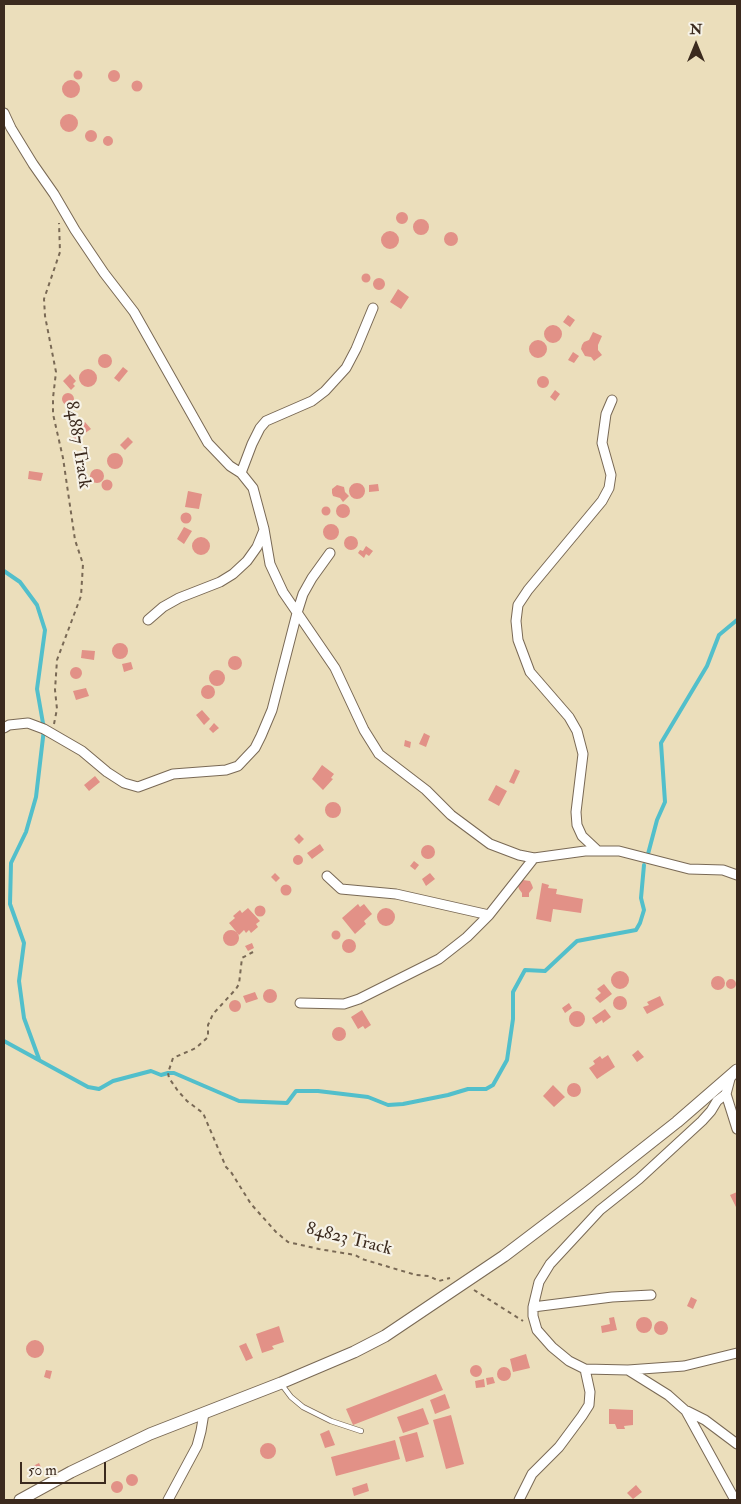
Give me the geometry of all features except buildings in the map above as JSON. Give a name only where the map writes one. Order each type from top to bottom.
[{"type":"street","points":[[4,113],[33,164],[104,273],[134,312],[208,443],[230,466],[241,473],[253,488],[264,529],[270,564],[283,592],[335,668],[364,730],[379,754],[426,790],[450,815],[490,844],[519,855],[534,858],[585,851],[619,851],[689,869],[723,870],[737,875]]},
{"type":"street","points":[[241,473],[252,444],[266,421],[312,401],[326,391],[346,368],[373,308]]},
{"type":"street","points":[[598,851],[582,836],[577,825],[576,812],[583,754],[577,731],[568,717],[530,672],[518,640],[516,621],[518,605],[528,590],[602,502],[609,488],[611,475],[602,443],[606,414],[612,400]]},
{"type":"street","points":[[148,620],[179,598],[220,582],[233,574],[257,547],[264,529]]},
{"type":"street","points":[[4,728],[28,723],[82,751],[107,772],[124,783],[138,787],[173,774],[226,770],[238,766],[255,748],[272,710],[303,594],[330,553]]},
{"type":"street","points":[[300,1003],[344,1004],[359,999],[439,959],[467,937],[489,915],[508,894],[534,858]]},
{"type":"street","points":[[327,876],[341,889],[419,898],[489,915]]},
{"type":"street","points":[[20,1500],[132,1442],[282,1384],[386,1336],[504,1256],[677,1122],[734,1072]]},
{"type":"street","points":[[734,1072],[726,1094],[737,1129]]},
{"type":"street","points":[[726,1094],[716,1100],[711,1111],[702,1121],[639,1178],[600,1210],[550,1264],[540,1282],[533,1307],[533,1316],[537,1330],[552,1347],[569,1361],[586,1369],[628,1370],[684,1366],[737,1353]]},
{"type":"street","points":[[533,1307],[612,1297],[651,1295]]},
{"type":"street","points":[[518,1500],[532,1474],[559,1447],[589,1405],[590,1392],[586,1369]]},
{"type":"street","points":[[628,1370],[668,1396],[686,1411],[705,1420],[737,1444]]},
{"type":"street","points":[[686,1411],[735,1500]]},
{"type":"street","points":[[168,1500],[196,1446],[204,1413]]},
{"type":"lane","points":[[282,1384],[291,1397],[303,1407],[332,1421],[361,1431]]},
{"type":"path","name":"84887 Track","points":[[52,734],[57,708],[55,690],[57,660],[81,596],[83,564],[75,540],[63,458],[53,414],[56,372],[45,316],[44,299],[60,252],[59,220]]},
{"type":"path","name":"84823 Track","points":[[253,952],[242,958],[239,984],[214,1014],[208,1025],[208,1037],[196,1048],[173,1058],[168,1073],[178,1091],[203,1113],[226,1168],[231,1172],[251,1204],[276,1232],[288,1242],[355,1255],[362,1259],[416,1275],[429,1276],[439,1281],[459,1277],[463,1283],[537,1330]]},
{"type":"waterway","points":[[4,571],[20,582],[37,605],[45,630],[37,689],[44,729],[36,797],[26,832],[11,863],[10,904],[24,943],[19,981],[24,1018],[39,1059]]},
{"type":"waterway","points":[[648,854],[657,820],[665,802],[661,743],[707,666],[719,635],[737,620]]},
{"type":"waterway","points":[[4,1041],[88,1087],[99,1089],[113,1081],[151,1071],[161,1075],[174,1073],[239,1101],[287,1103],[296,1091],[318,1091],[368,1097],[388,1105],[403,1104],[468,1089],[486,1089],[493,1085],[507,1060],[513,1019],[513,992],[525,970],[545,971],[577,941],[636,930],[644,910],[641,898],[644,865]]}]
